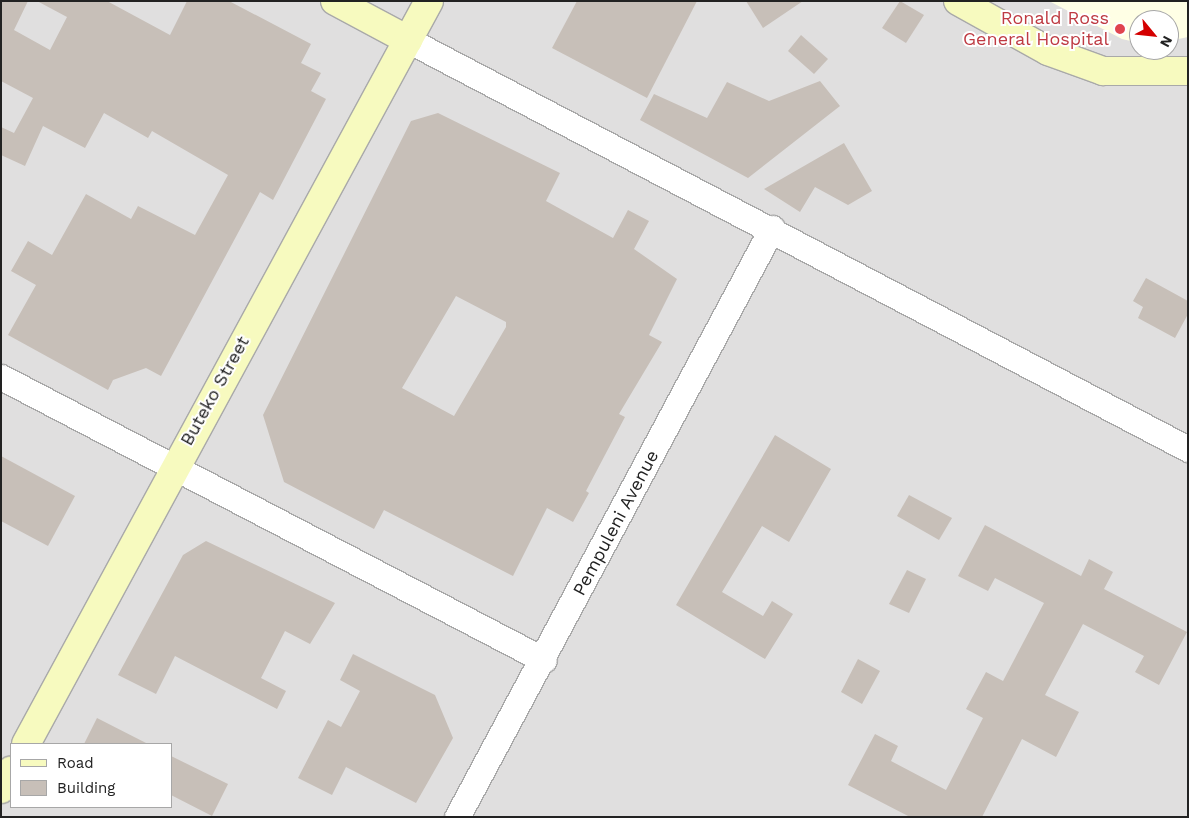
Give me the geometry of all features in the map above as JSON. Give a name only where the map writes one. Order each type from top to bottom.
[{"type":"street","points":[[335,1],[772,228],[1188,449]]},
{"type":"street","name":"Buteko Street","points":[[27,743],[173,467],[429,1]]},
{"type":"street","points":[[958,1],[1048,52],[1103,71],[1188,71]]},
{"type":"street","name":"Pempuleni Avenue","points":[[457,817],[544,660],[772,228]]},
{"type":"street","points":[[1,377],[544,660]]},
{"type":"street","points":[[1,790],[10,773]]},
{"type":"shaded area","points":[[1,1],[1188,1],[1188,817],[1,817]]},
{"type":"shaded area","name":"Ronald Ross General Hospital","points":[[1049,1],[1188,1],[1188,37],[1179,39],[1179,10],[1129,10],[1129,41],[1122,39]]},
{"type":"building","points":[[1,1],[28,1],[14,30],[50,50],[67,17],[37,1],[107,1],[170,35],[187,1],[229,1],[311,44],[301,63],[321,73],[311,91],[326,99],[273,200],[260,192],[161,376],[146,368],[113,380],[108,390],[8,335],[36,285],[11,271],[28,241],[52,255],[86,194],[131,219],[138,206],[195,235],[228,175],[152,131],[148,138],[104,113],[85,148],[43,126],[25,166],[1,155],[1,127],[14,133],[33,98],[1,81]]},
{"type":"building","points":[[577,1],[697,1],[647,98],[552,48]]},
{"type":"building","points":[[746,1],[803,1],[763,28]]},
{"type":"building","points":[[900,1],[924,15],[906,43],[882,28]]},
{"type":"building","points":[[801,35],[828,59],[814,74],[788,51]]},
{"type":"building","points":[[820,81],[840,106],[748,178],[640,120],[654,94],[707,118],[727,82],[769,101]]},
{"type":"building","points":[[438,113],[560,173],[546,201],[613,238],[628,210],[649,221],[634,249],[677,279],[649,335],[662,342],[619,414],[625,417],[586,491],[589,493],[573,522],[547,508],[513,576],[384,510],[374,529],[284,482],[263,415],[411,121]],"holes":[[[456,296],[506,322],[506,327],[454,416],[402,388]]]},
{"type":"building","points":[[844,143],[872,191],[848,205],[815,187],[800,212],[764,189]]},
{"type":"building","points":[[1146,278],[1188,301],[1188,314],[1175,338],[1138,318],[1143,307],[1133,301]]},
{"type":"building","points":[[775,435],[831,469],[789,542],[762,526],[722,592],[763,616],[772,601],[793,614],[765,659],[676,605]]},
{"type":"building","points":[[1,456],[75,496],[48,546],[1,521]]},
{"type":"building","points":[[909,495],[952,518],[939,540],[897,516]]},
{"type":"building","points":[[985,525],[1081,576],[1089,559],[1113,572],[1104,589],[1187,632],[1159,685],[1135,672],[1144,656],[1083,624],[1045,695],[1079,712],[1056,757],[1022,739],[982,817],[910,817],[848,785],[875,734],[898,746],[891,761],[946,790],[983,718],[966,709],[986,672],[1003,681],[1044,603],[995,578],[988,591],[958,576]]},
{"type":"building","points":[[206,541],[335,603],[310,644],[285,631],[261,678],[286,691],[277,709],[175,656],[156,694],[118,675],[183,555]]},
{"type":"building","points":[[907,570],[926,579],[909,613],[889,604]]},
{"type":"building","points":[[353,654],[435,695],[453,738],[416,803],[346,767],[332,795],[298,778],[328,720],[341,727],[360,691],[340,680]]},
{"type":"building","points":[[858,659],[880,671],[862,704],[841,692]]},
{"type":"building","points":[[97,718],[146,743],[84,743]]},
{"type":"building","points":[[172,756],[228,784],[212,816],[172,796]]},
{"type":"place","name":"Ronald Ross General Hospital","points":[[1120,29]]}]
